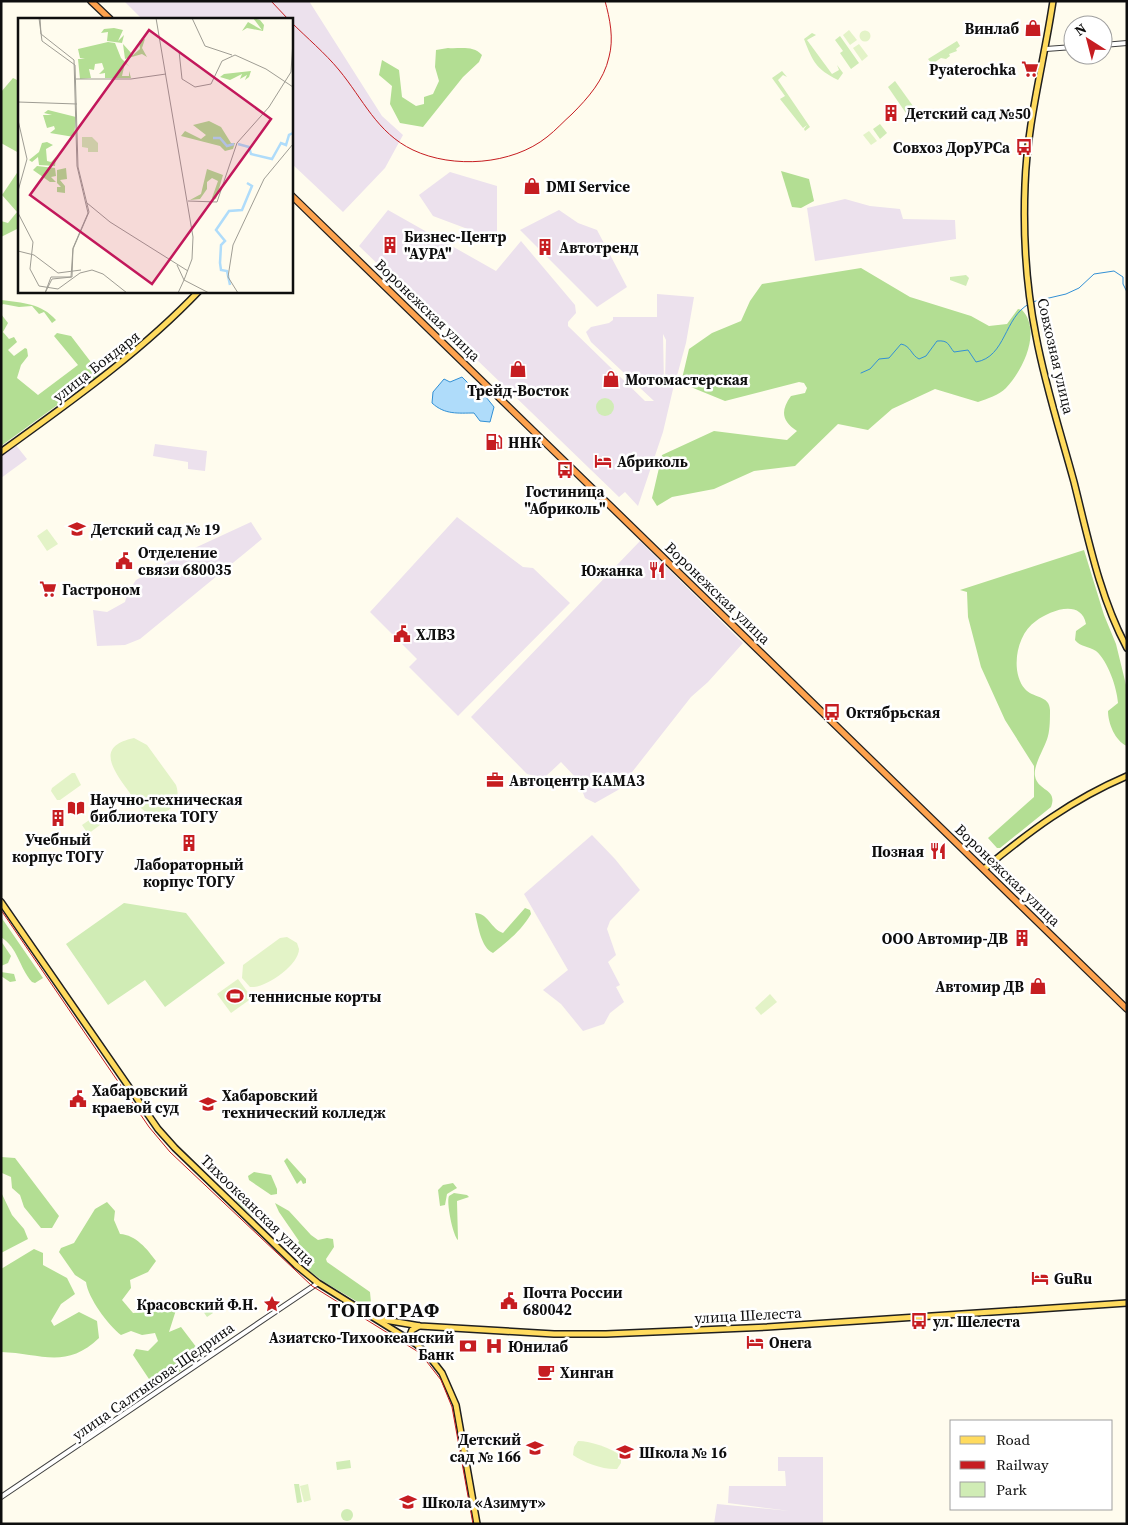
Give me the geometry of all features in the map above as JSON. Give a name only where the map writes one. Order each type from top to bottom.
[{"type":"highway","points":[[91,1],[109,18]]},
{"type":"highway","name":"Воронежская улица","points":[[292,197],[1127,1009]]},
{"type":"main road","name":"Совхозная улица","points":[[1053,1],[1030,134],[1025,183],[1024,232],[1031,310],[1036,338],[1103,590],[1127,648]]},
{"type":"main road","points":[[292,203],[302,205]]},
{"type":"main road","name":"улица Бондаря","points":[[1,452],[105,377],[151,338],[199,292]]},
{"type":"main road","points":[[984,869],[1055,813],[1127,776]]},
{"type":"main road","name":"Тихоокеанская улица","points":[[1,902],[158,1130],[258,1229],[318,1283],[416,1344],[435,1364],[454,1396],[477,1524]]},
{"type":"main road","name":"улица Шелеста","points":[[371,1317],[394,1323],[420,1326],[554,1334],[606,1334],[767,1327],[1127,1303]]},
{"type":"main road","points":[[416,1344],[410,1335],[412,1330],[420,1326]]},
{"type":"street","points":[[1113,44],[1127,43]]},
{"type":"street","points":[[1046,49],[1063,48]]},
{"type":"street","name":"улица Салтыкова-Щедрина","points":[[1,1498],[318,1283]]},
{"type":"shaded area","points":[[124,1],[309,1],[382,116],[403,135],[385,168],[343,212],[292,164],[292,18],[141,18]]},
{"type":"shaded area","points":[[450,172],[497,186],[497,240],[433,216],[419,195]]},
{"type":"shaded area","points":[[845,199],[870,206],[900,209],[903,219],[955,220],[956,239],[815,261],[807,208]]},
{"type":"shaded area","points":[[388,210],[496,271],[521,241],[575,305],[576,313],[568,322],[568,326],[645,401],[654,401],[591,342],[586,332],[591,327],[609,323],[613,320],[613,317],[657,317],[657,294],[694,297],[686,343],[675,383],[665,382],[666,340],[663,334],[664,383],[674,385],[663,432],[638,506],[625,492],[619,497],[359,246]]},
{"type":"shaded area","points":[[559,210],[578,223],[597,230],[627,287],[597,307],[520,230]]},
{"type":"shaded area","points":[[15,444],[27,459],[1,478],[1,455]]},
{"type":"shaded area","points":[[155,444],[207,451],[205,471],[188,469],[188,462],[153,456]]},
{"type":"shaded area","points":[[457,517],[523,567],[533,568],[570,603],[458,716],[409,667],[417,659],[370,612]]},
{"type":"shaded area","points":[[251,522],[262,539],[140,639],[125,645],[97,646],[93,610],[107,612],[125,602],[128,592],[136,580],[186,552]]},
{"type":"shaded area","points":[[640,541],[743,643],[708,682],[691,697],[618,790],[595,803],[585,798],[578,780],[561,762],[544,778],[527,774],[471,717]]},
{"type":"shaded area","points":[[592,835],[615,859],[640,890],[610,921],[607,929],[616,955],[608,962],[620,985],[616,987],[624,1002],[610,1013],[604,1024],[583,1031],[561,1004],[543,990],[568,970],[524,894]]},
{"type":"shaded area","points":[[778,1457],[823,1457],[823,1524],[714,1524],[717,1504],[790,1511],[728,1503],[729,1486],[786,1486],[785,1471],[778,1471]]},
{"type":"green space","points":[[849,30],[857,40],[850,45],[843,35]]},
{"type":"green space","points":[[865,30],[871,36],[865,42],[859,36]]},
{"type":"green space","points":[[812,33],[816,35],[807,40],[832,74],[839,70],[837,65],[843,73],[838,80],[820,68],[810,54],[804,39]]},
{"type":"green space","points":[[840,36],[859,63],[851,69],[840,53],[843,51],[835,40]]},
{"type":"green space","points":[[957,41],[960,46],[956,49],[957,51],[949,54],[950,56],[946,59],[941,58],[932,64],[928,59]]},
{"type":"green space","points":[[859,44],[868,56],[862,61],[853,48]]},
{"type":"green space","points":[[466,48],[475,50],[482,55],[479,62],[463,77],[423,127],[400,123],[390,104],[392,86],[379,75],[382,60],[399,70],[402,97],[416,106],[424,104],[424,97],[433,94],[439,81],[435,67],[436,50]]},
{"type":"green space","points":[[782,71],[787,77],[783,75],[778,80],[810,127],[805,131],[804,129],[807,125],[803,128],[780,99],[785,96],[772,78]]},
{"type":"green space","points":[[13,78],[18,80],[18,152],[1,143],[1,92]]},
{"type":"green space","points":[[895,81],[918,113],[910,119],[888,87]]},
{"type":"green space","points":[[880,124],[887,133],[880,139],[873,129]]},
{"type":"green space","points":[[869,131],[877,141],[871,145],[863,135]]},
{"type":"green space","points":[[18,171],[18,228],[1,237],[1,221],[8,223],[17,212],[2,195]]},
{"type":"green space","points":[[781,171],[809,179],[814,201],[801,208],[792,207]]},
{"type":"green space","points":[[861,268],[910,297],[971,316],[989,326],[1007,324],[1018,309],[1022,310],[1028,319],[1030,329],[1028,350],[1024,361],[1006,388],[1000,393],[978,402],[935,389],[892,409],[868,430],[838,424],[795,466],[754,471],[714,489],[672,497],[657,506],[652,498],[662,455],[714,431],[787,440],[797,431],[788,423],[784,415],[785,406],[791,396],[805,393],[807,388],[804,383],[799,382],[725,401],[681,383],[689,349],[712,333],[741,321],[750,301],[762,284]]},
{"type":"green space","points":[[966,275],[969,278],[966,286],[950,280],[950,277]]},
{"type":"green space","points":[[1,300],[38,307],[56,320],[52,323],[44,312],[39,314],[32,306],[19,307],[3,304],[1,306]]},
{"type":"green space","points":[[1,314],[8,323],[3,332],[9,339],[14,337],[17,342],[8,350],[14,356],[25,348],[27,349],[28,356],[21,365],[17,378],[38,395],[78,365],[54,336],[57,333],[71,336],[100,374],[1,446]]},
{"type":"green space","points":[[605,398],[611,401],[614,407],[611,413],[605,416],[599,413],[596,407],[599,401]]},
{"type":"green space","points":[[47,529],[58,544],[47,551],[37,536]]},
{"type":"green space","points":[[1084,550],[1104,615],[1116,644],[1127,689],[1127,746],[1116,736],[1109,721],[1108,711],[1118,703],[1114,683],[1108,668],[1096,651],[1079,644],[1075,640],[1076,631],[1086,624],[1083,616],[1078,611],[1064,609],[1036,621],[1024,635],[1017,654],[1017,663],[1020,682],[1025,689],[1044,699],[1049,705],[1049,733],[1037,762],[1035,776],[1040,785],[1052,796],[1051,807],[1000,848],[997,848],[988,838],[1034,797],[1034,766],[1005,720],[981,667],[968,617],[967,592],[960,590]]},
{"type":"green space","points":[[134,738],[147,745],[176,785],[176,802],[169,810],[159,815],[153,816],[141,808],[112,765],[111,752],[115,746]]},
{"type":"green space","points":[[72,773],[75,773],[81,785],[60,800],[57,800],[51,791],[52,788]]},
{"type":"green space","points":[[98,814],[104,822],[88,834],[82,825]]},
{"type":"green space","points":[[124,903],[186,913],[225,963],[165,1007],[145,980],[108,1005],[66,944]]},
{"type":"green space","points":[[525,908],[530,910],[531,914],[519,931],[493,953],[489,950],[481,936],[475,913],[486,918],[495,928],[503,933]]},
{"type":"green space","points":[[1,917],[43,978],[35,983],[28,976],[7,941],[1,937]]},
{"type":"green space","points":[[287,937],[297,943],[299,949],[298,955],[293,962],[272,980],[256,987],[250,987],[242,978],[243,965],[280,938]]},
{"type":"green space","points":[[1,941],[11,956],[8,963],[1,966]]},
{"type":"green space","points":[[1,972],[14,974],[16,981],[10,982],[1,976]]},
{"type":"green space","name":"теннисные корты","points":[[238,979],[252,998],[231,1013],[217,994]]},
{"type":"green space","points":[[770,994],[777,1002],[761,1015],[755,1008]]},
{"type":"green space","points":[[1,1157],[15,1158],[59,1216],[52,1228],[41,1228],[24,1207],[20,1195],[12,1188],[11,1177],[2,1173]]},
{"type":"green space","points":[[287,1158],[306,1179],[306,1183],[303,1184],[301,1180],[297,1184],[284,1161]]},
{"type":"green space","points":[[254,1172],[271,1175],[277,1189],[277,1194],[271,1195],[249,1180],[248,1176]]},
{"type":"green space","points":[[453,1183],[457,1188],[447,1194],[445,1205],[440,1206],[438,1190],[443,1185]]},
{"type":"green space","points":[[1,1192],[12,1215],[24,1229],[28,1239],[1,1253]]},
{"type":"green space","points":[[454,1193],[469,1197],[457,1201],[458,1240],[452,1226],[448,1205],[449,1196]]},
{"type":"green space","points":[[245,1195],[258,1205],[255,1218],[235,1203],[236,1200]]},
{"type":"green space","points":[[107,1202],[115,1211],[114,1220],[120,1234],[136,1240],[145,1247],[156,1261],[148,1272],[130,1280],[131,1288],[122,1300],[133,1313],[176,1310],[169,1332],[181,1327],[203,1356],[155,1388],[133,1355],[136,1349],[148,1351],[158,1341],[155,1333],[142,1335],[131,1331],[121,1335],[99,1311],[90,1296],[86,1282],[75,1275],[59,1252],[61,1248],[74,1243],[95,1209]]},
{"type":"green space","points":[[275,1203],[289,1211],[318,1240],[333,1239],[334,1247],[326,1259],[327,1262],[370,1292],[371,1303],[378,1314],[324,1282],[308,1270],[315,1262],[305,1261],[302,1253],[296,1247],[299,1241]]},
{"type":"green space","points":[[34,1249],[43,1253],[43,1265],[67,1278],[75,1294],[61,1304],[51,1321],[54,1326],[79,1312],[97,1321],[99,1338],[87,1348],[75,1354],[64,1357],[52,1357],[1,1352],[1,1269]]},
{"type":"green space","points":[[203,1300],[213,1313],[207,1317],[198,1304]]},
{"type":"green space","points":[[578,1441],[612,1450],[621,1456],[621,1463],[617,1469],[612,1469],[583,1461],[573,1455],[574,1447]]},
{"type":"green space","points":[[350,1460],[351,1468],[337,1470],[336,1462]]},
{"type":"green space","points":[[294,1484],[299,1484],[302,1502],[297,1503]]},
{"type":"green space","points":[[308,1484],[311,1500],[304,1502],[300,1486]]},
{"type":"green space","points":[[345,1509],[349,1509],[353,1515],[349,1521],[345,1521],[341,1517],[341,1513]]},
{"type":"water","points":[[462,377],[477,397],[481,396],[482,392],[494,407],[490,422],[480,421],[474,413],[457,413],[442,410],[432,403],[433,392],[444,379],[450,382]]},
{"type":"waterway","points":[[1032,302],[1066,294],[1079,288],[1094,274],[1114,271],[1123,277],[1123,284],[1127,292]]},
{"type":"waterway","points":[[861,373],[870,369],[879,359],[889,358],[901,344],[907,347],[919,359],[926,356],[937,341],[944,341],[954,352],[968,350],[976,362],[986,359],[999,345],[1014,318],[1029,304]]},
{"type":"tram line","points":[[1,910],[149,1127],[170,1152],[312,1286],[420,1353],[441,1380],[452,1407],[473,1524]]},
{"type":"railway","points":[[271,1],[287,18]]},
{"type":"railway","points":[[292,23],[334,64],[380,125],[400,143],[429,156],[446,160],[482,161],[517,154],[533,146],[554,131],[589,95],[607,65],[610,50],[611,29],[605,1]]},
{"type":"place","name":"Винлаб","points":[[1033,28]]},
{"type":"place","name":"Pyaterochka","points":[[1030,69]]},
{"type":"place","name":"Детский сад №50","points":[[891,113]]},
{"type":"place","name":"Совхоз ДорУPCа","points":[[1024,147]]},
{"type":"place","name":"DMI Service","points":[[532,186]]},
{"type":"place","name":"Бизнес-Центр \"АУРА\"","points":[[390,245]]},
{"type":"place","name":"Автотренд","points":[[545,247]]},
{"type":"place","name":"Трейд-Восток","points":[[518,369]]},
{"type":"place","name":"Мотомастерская","points":[[611,379]]},
{"type":"place","name":"ННК","points":[[494,442]]},
{"type":"place","name":"Абриколь","points":[[603,461]]},
{"type":"place","name":"Гостиница \"Абриколь\"","points":[[565,470]]},
{"type":"place","name":"Детский сад № 19","points":[[77,529]]},
{"type":"place","name":"Отделение связи 680035","points":[[124,561]]},
{"type":"place","name":"Южанка","points":[[657,570]]},
{"type":"place","name":"Гастроном","points":[[48,589]]},
{"type":"place","name":"ХЛВЗ","points":[[402,634]]},
{"type":"place","name":"Октябрьская","points":[[832,712]]},
{"type":"place","name":"Автоцентр КАМАЗ","points":[[495,780]]},
{"type":"place","name":"Научно-техническая библиотека ТОГУ","points":[[76,808]]},
{"type":"place","name":"Учебный корпус ТОГУ","points":[[58,818]]},
{"type":"place","name":"Лабораторный корпус ТОГУ","points":[[189,843]]},
{"type":"place","name":"Позная","points":[[938,851]]},
{"type":"place","name":"ООО Автомир-ДВ","points":[[1022,938]]},
{"type":"place","name":"Автомир ДВ","points":[[1038,986]]},
{"type":"place","name":"теннисные корты","points":[[235,996]]},
{"type":"place","name":"Хабаровский краевой суд","points":[[78,1099]]},
{"type":"place","name":"Хабаровский технический колледж","points":[[208,1104]]},
{"type":"place","name":"GuRu","points":[[1040,1278]]},
{"type":"place","name":"Почта России 680042","points":[[509,1301]]},
{"type":"place","name":"Красовский Ф.Н.","points":[[272,1304]]},
{"type":"place","name":"ул. Шелеста","points":[[919,1321]]},
{"type":"place","name":"Онега","points":[[755,1342]]},
{"type":"place","name":"Азиатско-Тихоокеанский Банк","points":[[468,1346]]},
{"type":"place","name":"Юнилаб","points":[[494,1346]]},
{"type":"place","name":"Хинган","points":[[546,1372]]},
{"type":"place","name":"Детский сад № 166","points":[[535,1448]]},
{"type":"place","name":"Школа № 16","points":[[625,1452]]},
{"type":"place","name":"Школа «Азимут»","points":[[408,1502]]},
{"type":"district","name":"ТОПОГРАФ","points":[[384,1310]]}]
